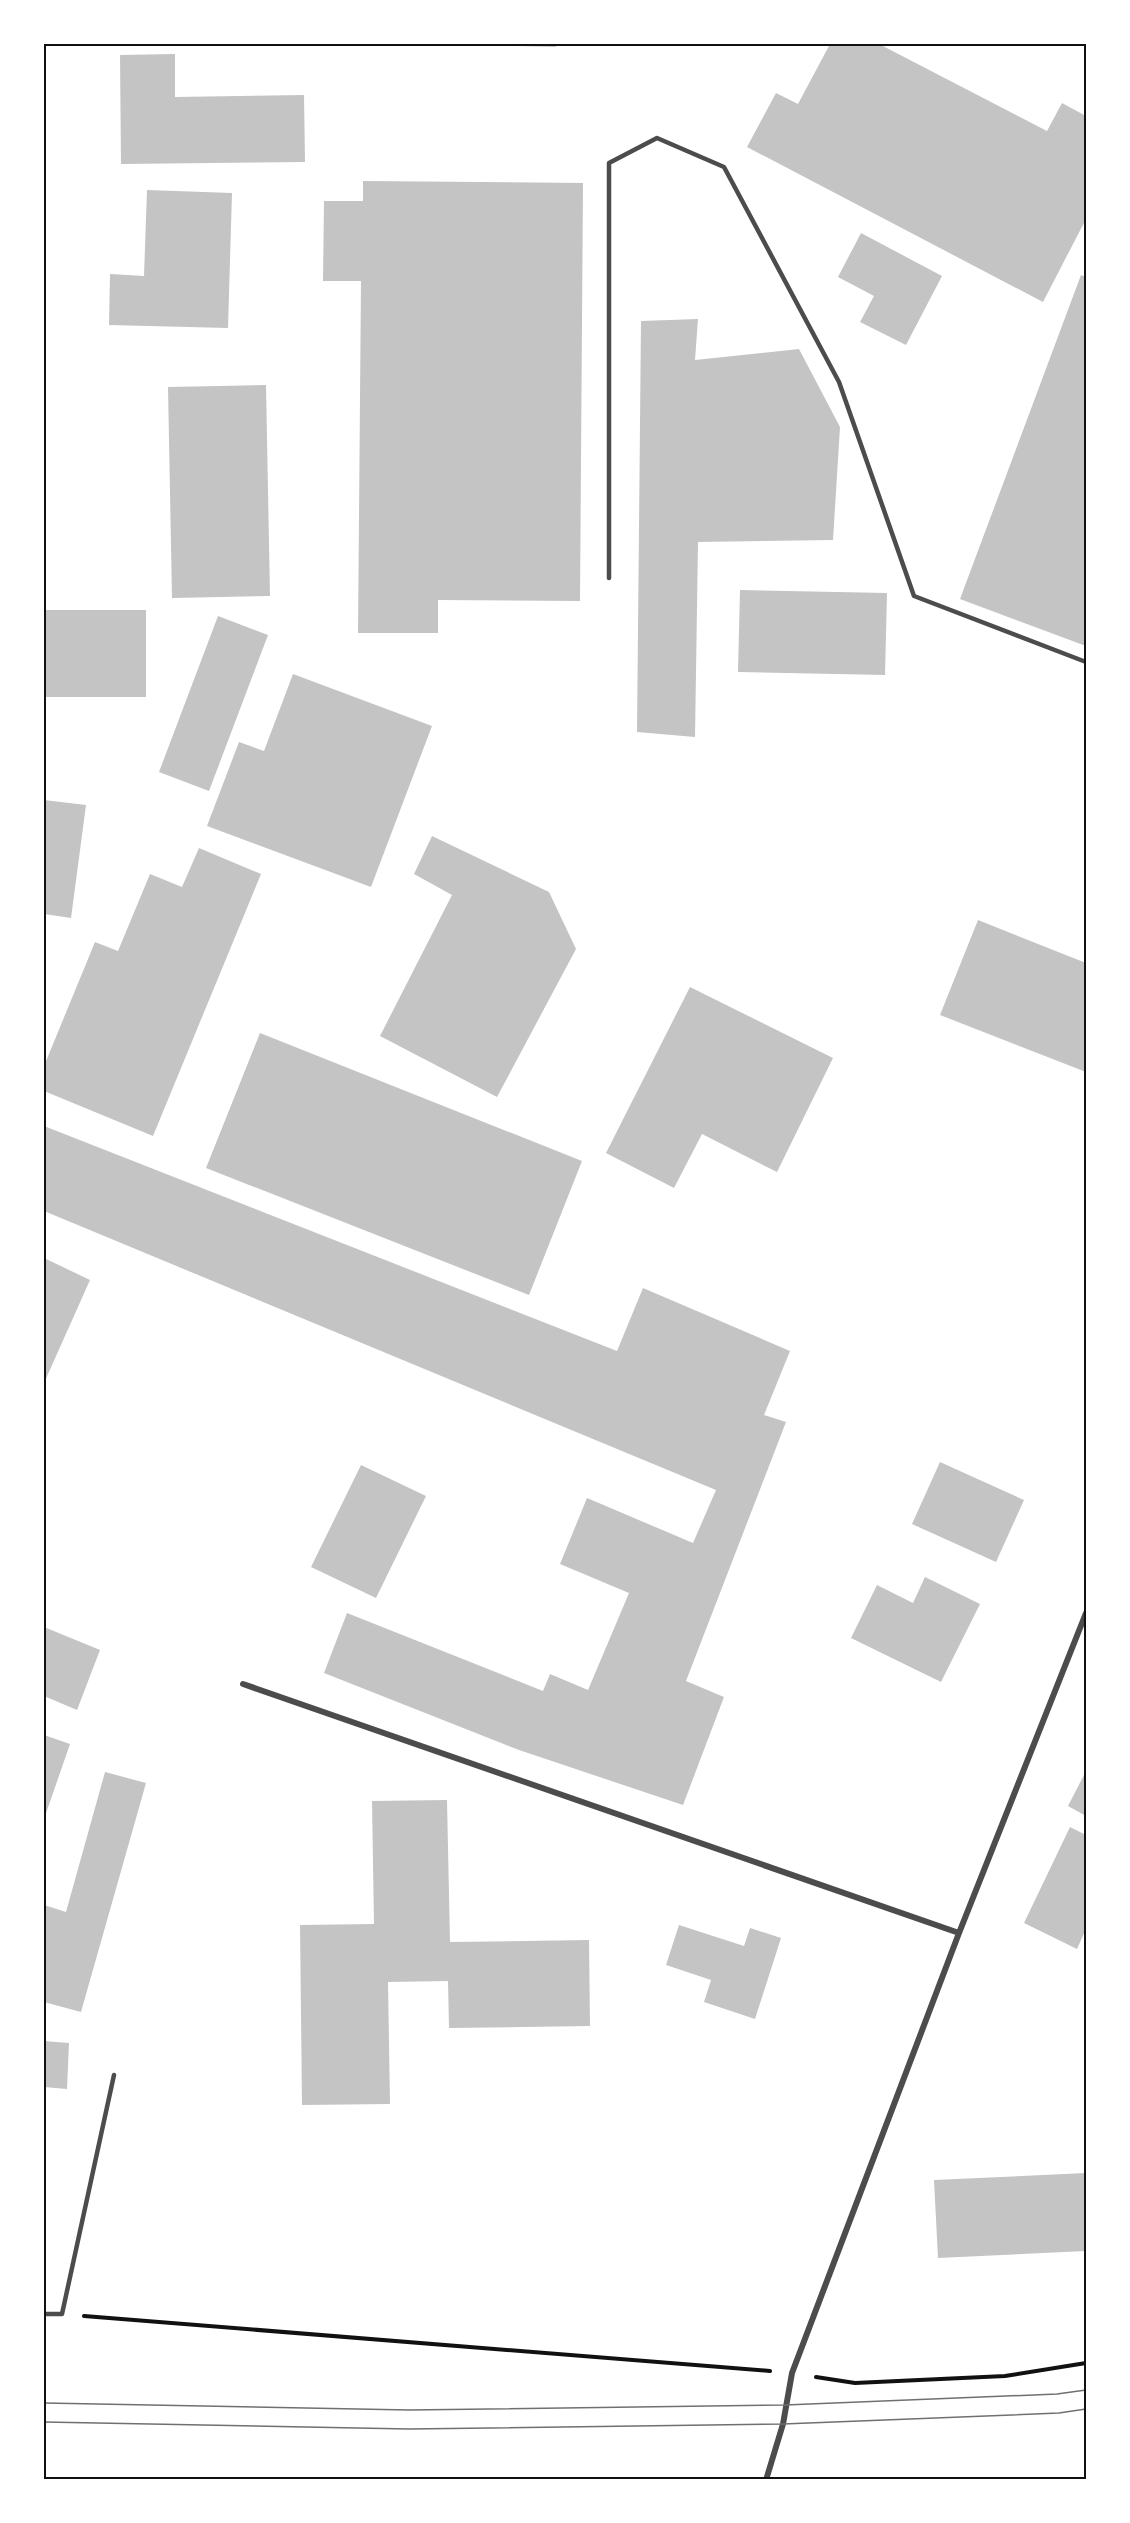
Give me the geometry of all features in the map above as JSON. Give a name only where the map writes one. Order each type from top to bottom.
[{"type":"street","points":[[766,2480],[783,2424],[792,2373],[958,1933],[1086,1613]]},
{"type":"street","points":[[243,1684],[958,1933]]},
{"type":"lane","points":[[609,578],[609,163],[657,138],[724,167],[839,382],[914,596],[1086,662]]},
{"type":"lane","points":[[44,2314],[62,2314],[114,2074]]},
{"type":"path","points":[[62,2314],[492,2348]]},
{"type":"building","points":[[556,44],[556,47],[482,45]]},
{"type":"building","points":[[830,44],[879,44],[1047,131],[1062,103],[1086,116],[1086,219],[1043,302],[747,147],[776,93],[798,104]]},
{"type":"building","points":[[175,54],[175,97],[304,95],[305,162],[121,164],[120,55]]},
{"type":"building","points":[[363,181],[583,183],[580,601],[438,600],[438,633],[358,633],[361,281],[323,281],[324,201],[363,201]]},
{"type":"building","points":[[147,190],[232,193],[228,328],[109,325],[110,274],[144,276]]},
{"type":"building","points":[[861,233],[942,276],[906,345],[860,322],[874,296],[838,277]]},
{"type":"building","points":[[1081,275],[1086,277],[1086,646],[960,599]]},
{"type":"building","points":[[698,319],[695,360],[799,349],[840,427],[833,540],[698,542],[695,737],[637,732],[641,321]]},
{"type":"building","points":[[266,385],[270,596],[172,598],[168,387]]},
{"type":"building","points":[[740,590],[887,593],[885,675],[738,672]]},
{"type":"building","points":[[44,610],[146,610],[146,697],[44,697]]},
{"type":"building","points":[[218,616],[268,635],[209,791],[159,772]]},
{"type":"building","points":[[293,674],[432,726],[371,887],[207,826],[239,742],[264,751]]},
{"type":"building","points":[[44,800],[86,805],[71,918],[44,914]]},
{"type":"building","points":[[432,836],[549,892],[576,949],[497,1097],[380,1036],[452,895],[414,874]]},
{"type":"building","points":[[199,848],[261,874],[153,1136],[44,1091],[44,1066],[95,942],[118,951],[150,874],[182,887]]},
{"type":"building","points":[[978,920],[1086,963],[1086,1072],[940,1015]]},
{"type":"building","points":[[690,987],[833,1058],[777,1172],[702,1134],[674,1188],[606,1153]]},
{"type":"building","points":[[260,1033],[582,1161],[529,1295],[206,1168]]},
{"type":"building","points":[[44,1126],[617,1351],[643,1288],[790,1351],[764,1415],[786,1422],[686,1681],[724,1697],[683,1805],[519,1750],[324,1673],[347,1613],[543,1691],[550,1674],[588,1690],[629,1593],[560,1564],[587,1498],[693,1543],[716,1490],[44,1211]]},
{"type":"building","points":[[44,1258],[90,1280],[44,1383]]},
{"type":"building","points":[[940,1462],[1024,1500],[996,1562],[912,1524]]},
{"type":"building","points":[[361,1465],[426,1496],[376,1598],[311,1567]]},
{"type":"building","points":[[925,1577],[980,1604],[941,1682],[851,1638],[877,1585],[913,1603]]},
{"type":"building","points":[[44,1627],[100,1650],[77,1710],[44,1696]]},
{"type":"building","points":[[44,1735],[70,1744],[44,1819]]},
{"type":"building","points":[[1086,1771],[1086,1816],[1068,1806]]},
{"type":"building","points":[[105,1772],[146,1783],[81,2012],[44,2002],[44,1905],[66,1912]]},
{"type":"building","points":[[447,1800],[450,1942],[589,1940],[590,2026],[449,2028],[448,1981],[388,1982],[390,2104],[302,2105],[300,1925],[374,1924],[372,1801]]},
{"type":"building","points":[[1070,1827],[1086,1835],[1086,1929],[1077,1949],[1024,1923]]},
{"type":"building","points":[[679,1925],[744,1946],[750,1928],[781,1938],[755,2019],[704,2002],[711,1980],[666,1965]]},
{"type":"building","points":[[44,2041],[69,2043],[67,2089],[44,2087]]},
{"type":"building","points":[[1086,2173],[1086,2251],[938,2258],[934,2180]]},
{"type":"tram line","points":[[44,2403],[409,2410],[785,2405],[1057,2394],[1086,2390]]},
{"type":"tram line","points":[[44,2422],[409,2429],[783,2424],[1059,2413],[1086,2409]]}]
